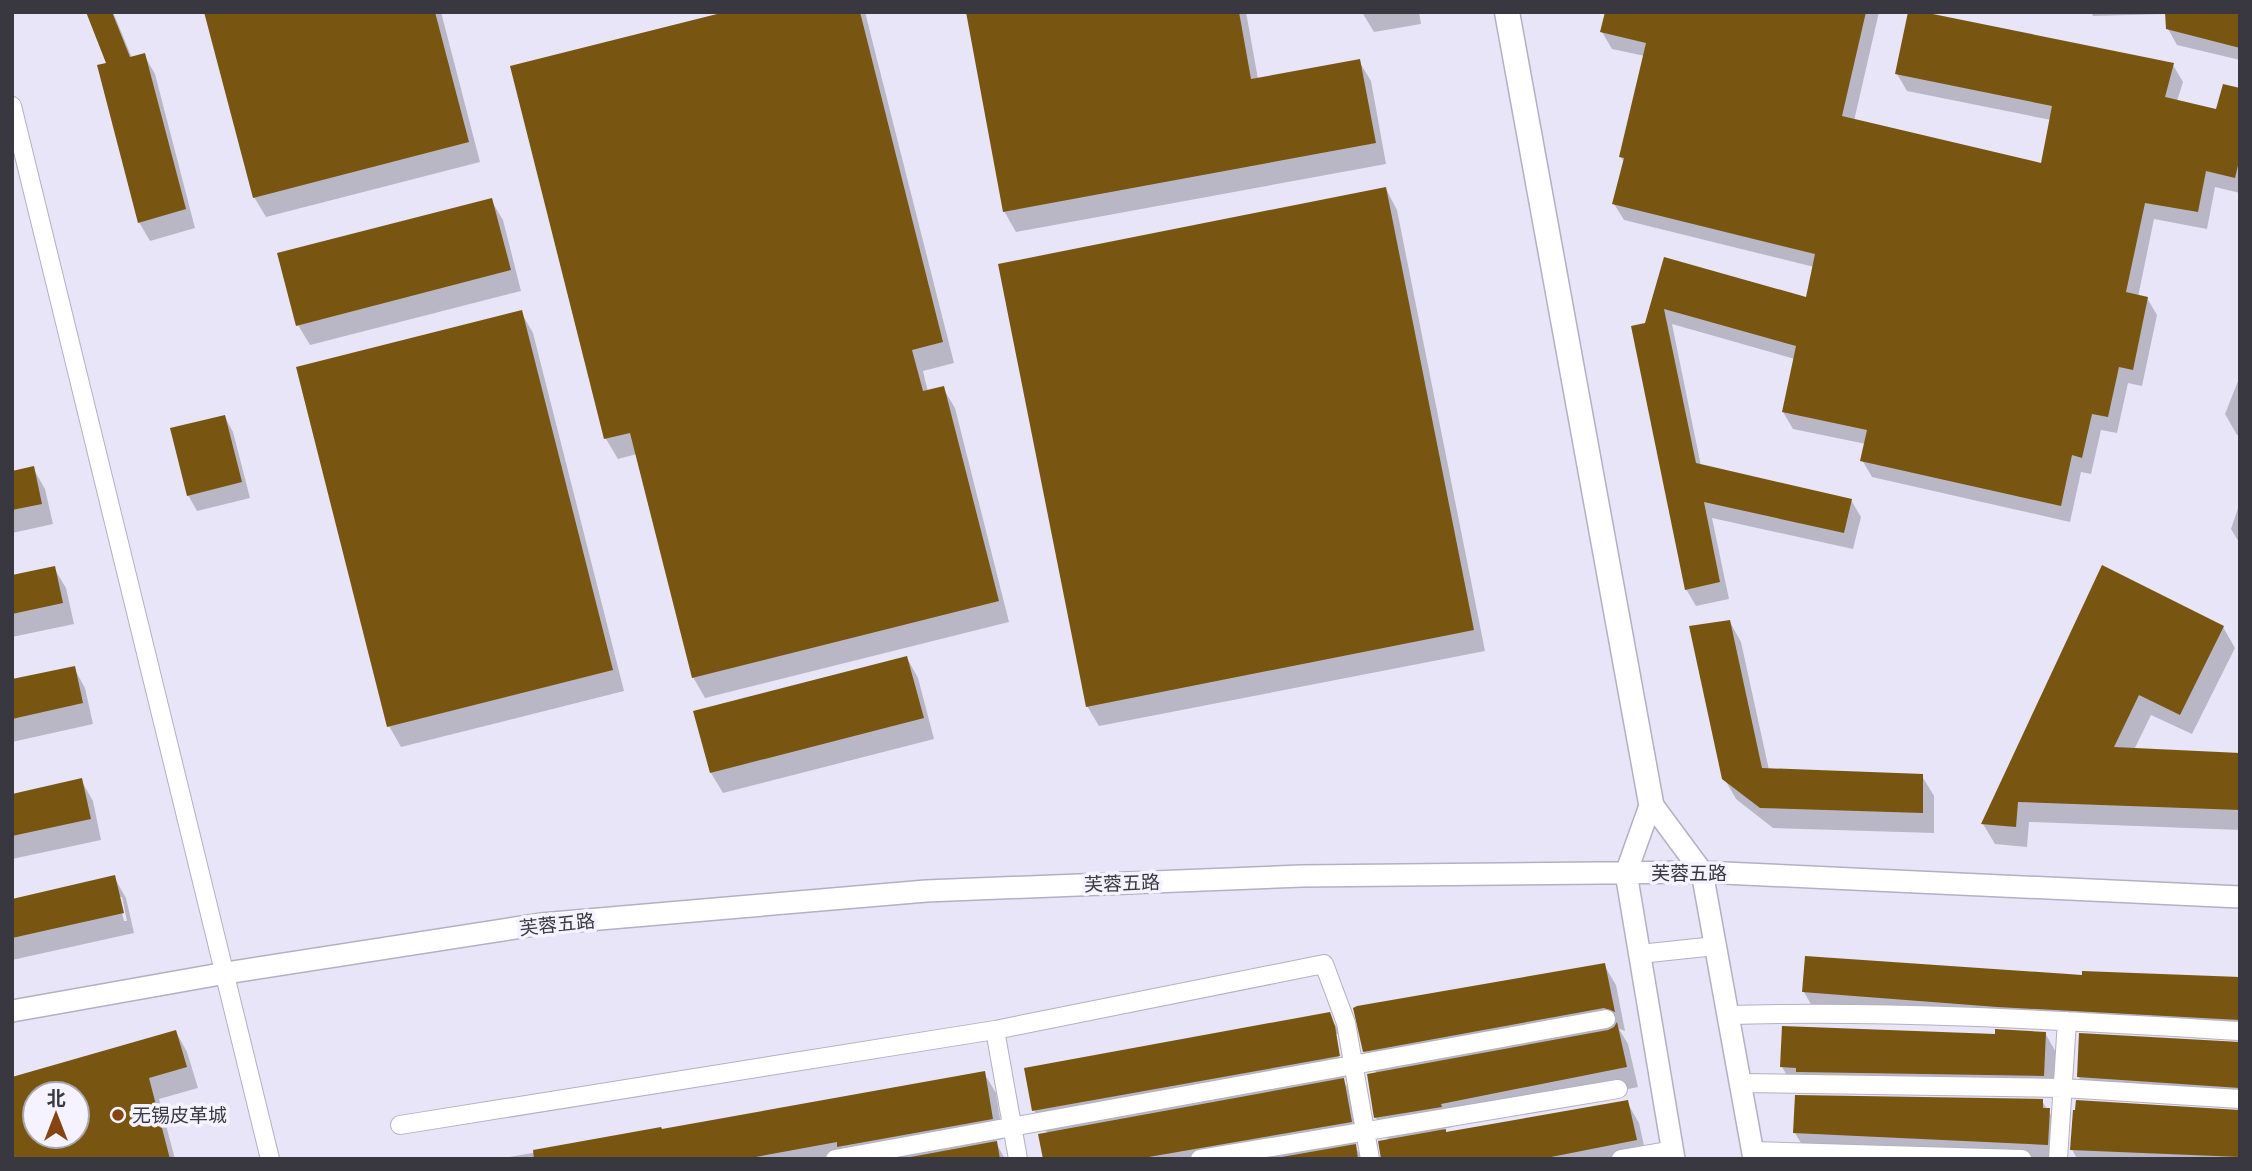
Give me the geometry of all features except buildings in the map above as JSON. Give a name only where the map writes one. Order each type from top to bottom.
[{"type":"main road","points":[[1507,12],[1651,803]]},
{"type":"street","points":[[12,106],[270,1159]]},
{"type":"street","points":[[1651,803],[1702,872],[1754,1155],[2022,1159]]},
{"type":"street","points":[[1621,1159],[1673,1154],[1626,873],[1651,803]]},
{"type":"street","name":"芙蓉五路","points":[[12,1011],[226,973],[541,924],[926,891],[1302,876],[1702,872],[2240,897]]},
{"type":"street","points":[[1640,954],[1715,946]]},
{"type":"street","points":[[400,1125],[995,1030],[1324,964],[1346,1023],[1370,1159]]},
{"type":"street","points":[[1728,1015],[1804,1013],[2067,1021],[2240,1031]]},
{"type":"street","points":[[835,1159],[1606,1020]]},
{"type":"street","points":[[2058,1159],[2067,1021]]},
{"type":"street","points":[[995,1030],[1018,1159]]},
{"type":"street","points":[[1740,1083],[2063,1088],[2240,1099]]},
{"type":"street","points":[[1200,1159],[1618,1089]]},
{"type":"place","name":"无锡皮革城","points":[[118,1115]]}]
